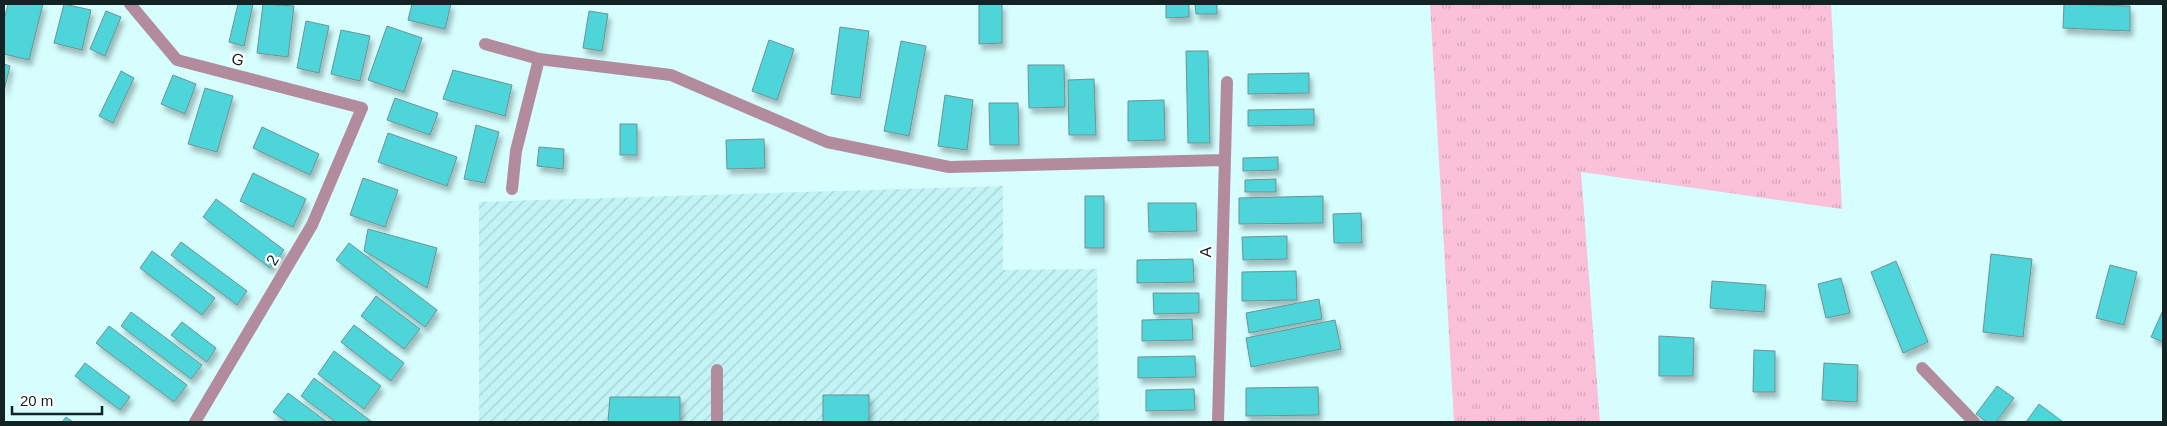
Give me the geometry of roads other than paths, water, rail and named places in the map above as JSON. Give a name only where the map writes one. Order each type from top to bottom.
[{"type":"street","name":"G","points":[[130,4],[177,60],[362,108]]},
{"type":"street","points":[[485,44],[539,59],[671,74],[828,142],[950,167],[1223,160]]},
{"type":"street","points":[[512,189],[516,151],[539,59]]},
{"type":"street","name":"A","points":[[1218,422],[1223,160],[1227,82]]},
{"type":"street","name":"2","points":[[196,422],[312,225],[362,108]]},
{"type":"street","points":[[1922,368],[1974,422]]},
{"type":"street","points":[[717,370],[717,422]]}]
